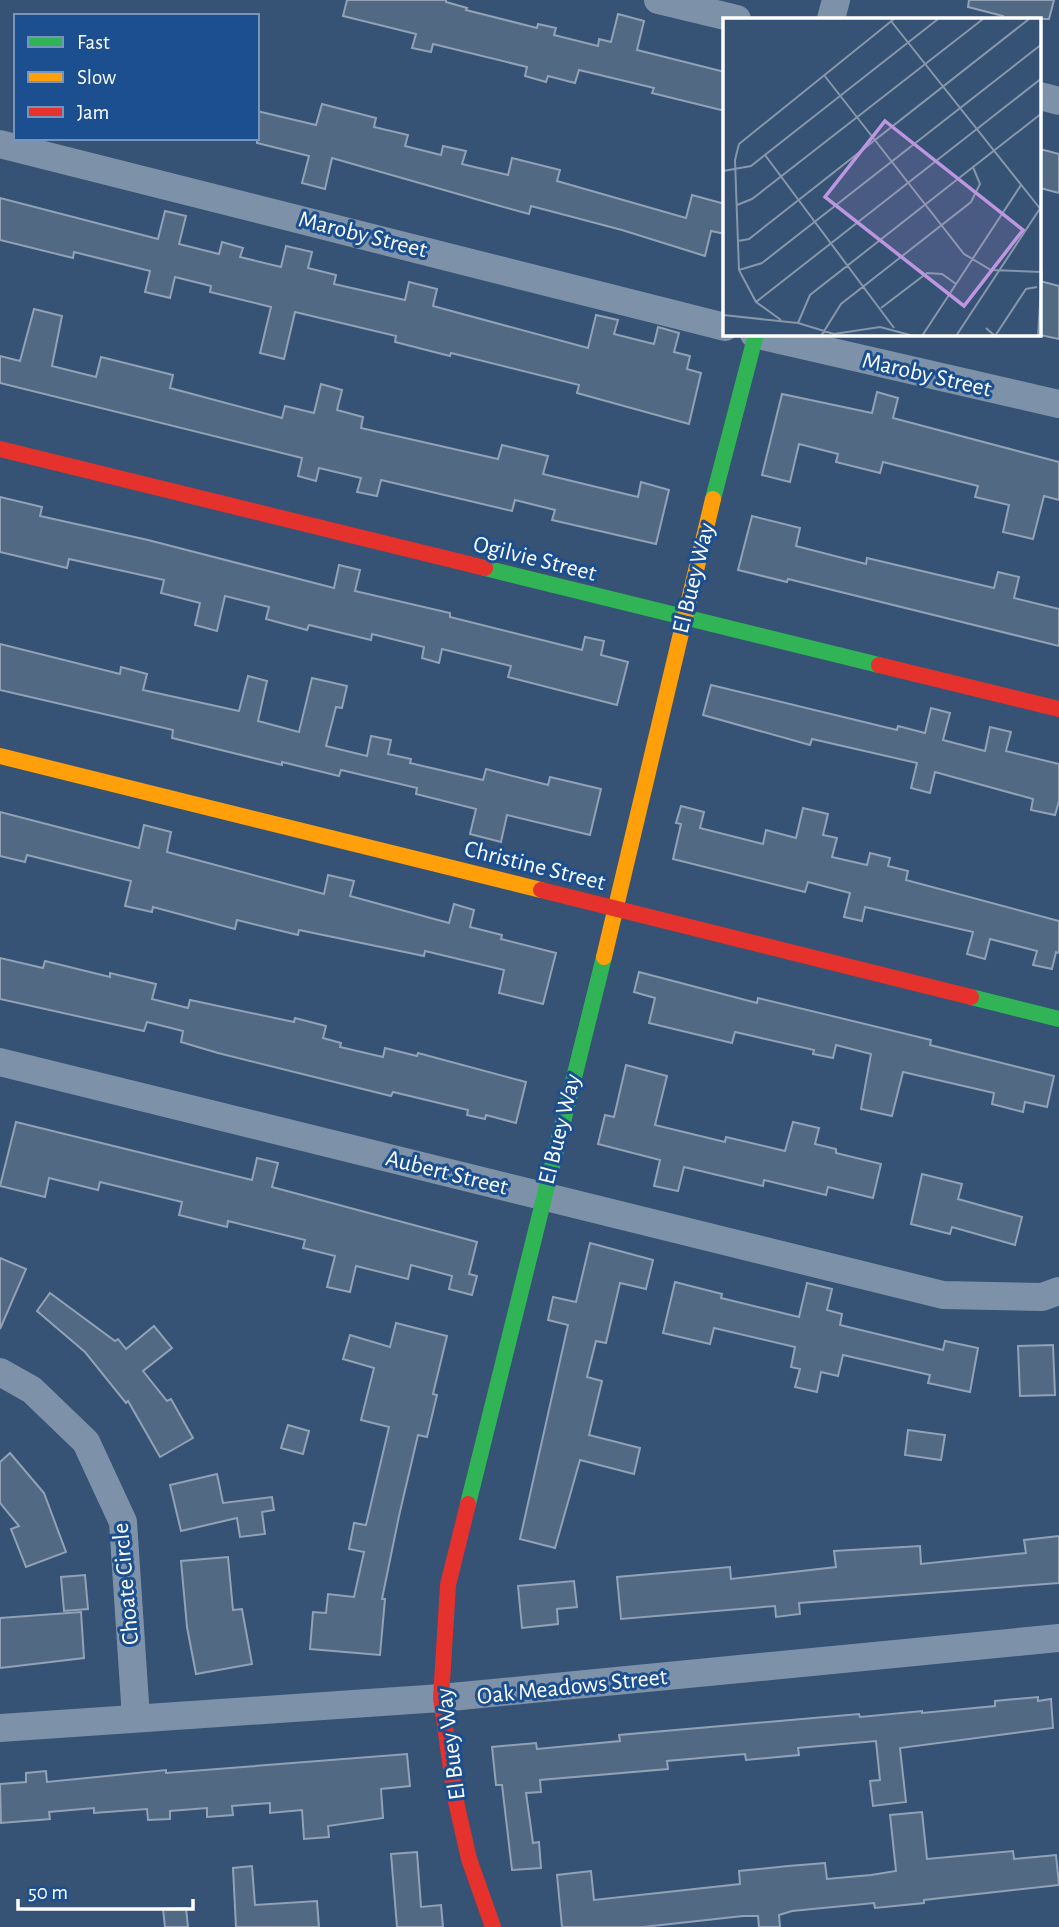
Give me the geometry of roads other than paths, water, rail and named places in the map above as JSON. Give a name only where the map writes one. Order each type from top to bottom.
[{"type":"street","points":[[658,0],[733,18]]},
{"type":"street","points":[[831,18],[836,0]]},
{"type":"street","points":[[1042,97],[1059,101]]},
{"type":"street","name":"Maroby Street","points":[[0,144],[723,326]]},
{"type":"street","name":"El Buey Way","points":[[494,1927],[469,1859],[455,1797],[440,1699],[448,1585],[542,1195],[616,908],[682,618],[755,336]]},
{"type":"street","name":"Maroby Street","points":[[765,336],[1059,404]]},
{"type":"street","name":"Ogilvie Street","points":[[0,449],[1059,709]]},
{"type":"street","name":"Christine Street","points":[[0,756],[1059,1019]]},
{"type":"street","name":"Aubert Street","points":[[0,1062],[943,1295],[1042,1297],[1059,1291]]},
{"type":"street","name":"Choate Circle","points":[[0,1372],[32,1390],[86,1442],[123,1522],[136,1718]]},
{"type":"street","name":"Oak Meadows Street","points":[[0,1728],[440,1699],[1059,1638]]}]
